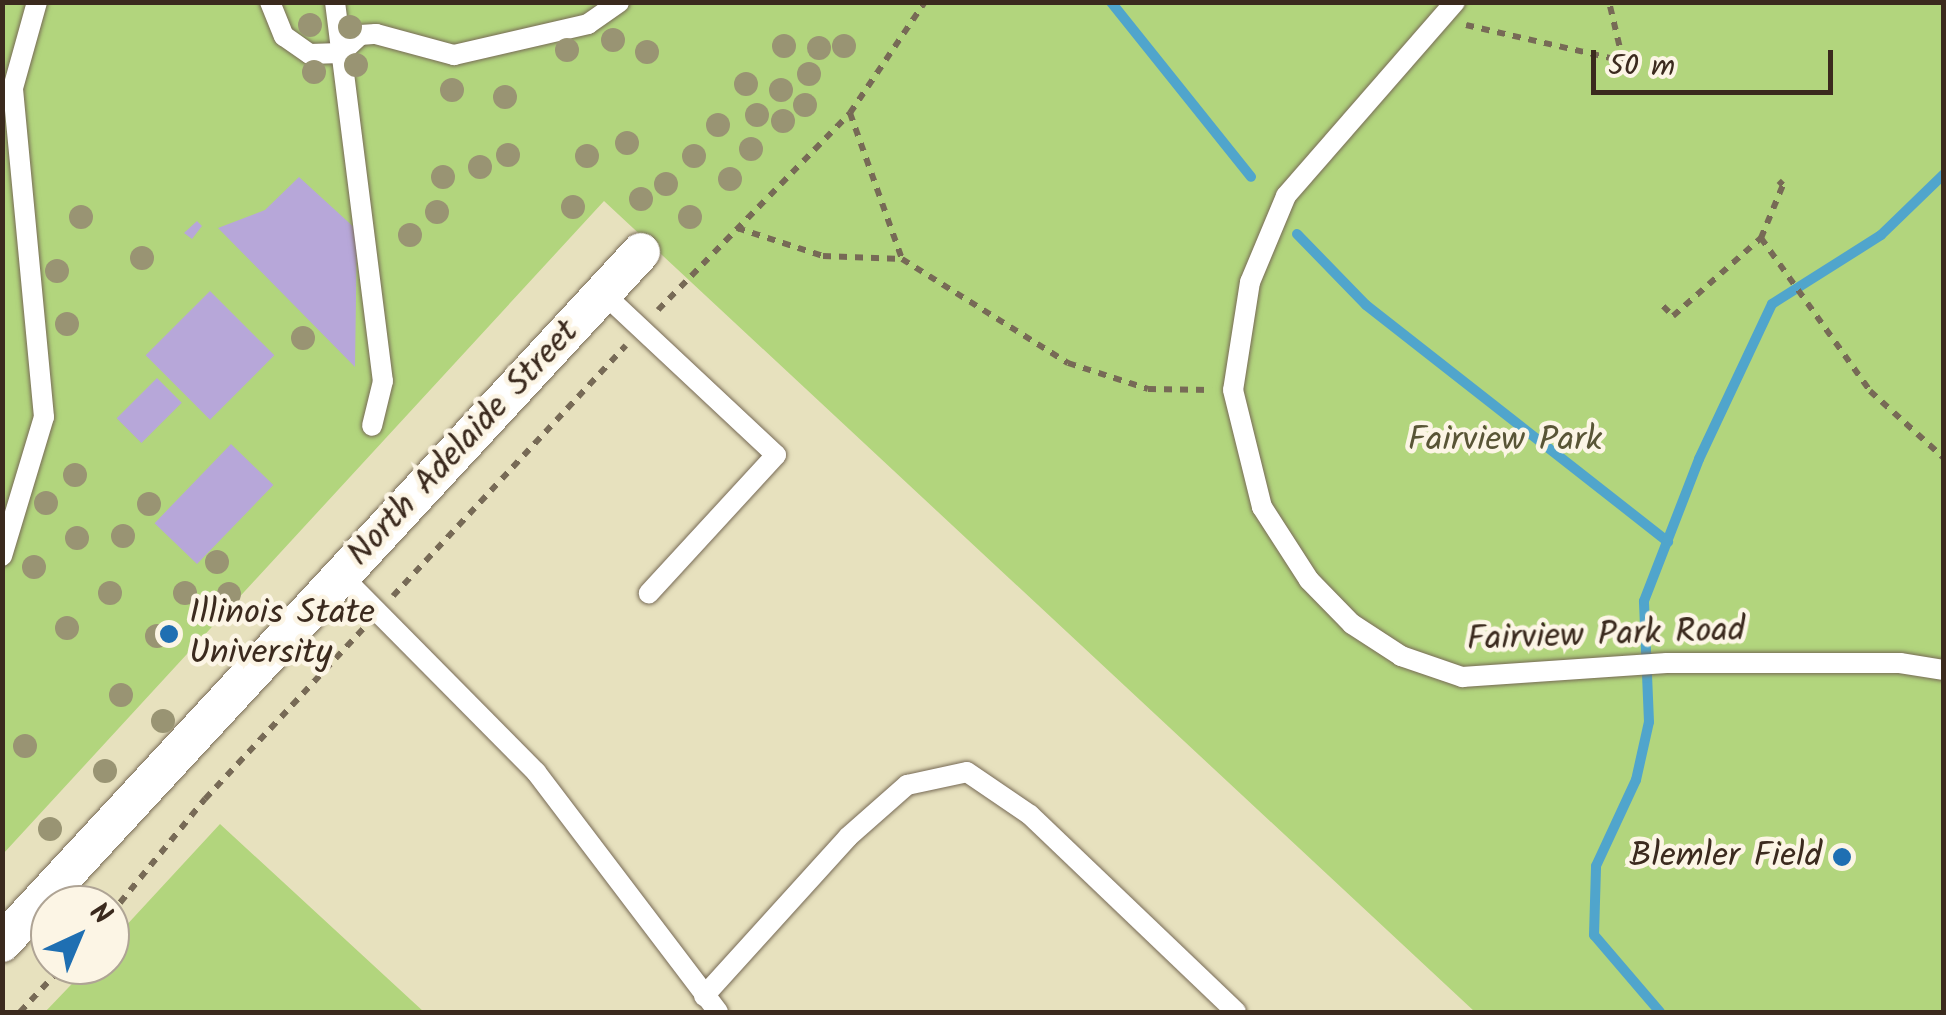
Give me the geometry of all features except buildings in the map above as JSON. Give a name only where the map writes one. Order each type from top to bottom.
[{"type":"street","name":"North Adelaide Street","points":[[2,944],[641,252]]},
{"type":"lane","points":[[2,556],[44,417],[13,88],[36,2]]},
{"type":"lane","points":[[270,2],[284,36],[310,54],[341,53],[360,35],[376,34],[454,55],[588,24],[619,2]]},
{"type":"lane","points":[[335,2],[383,381],[372,426]]},
{"type":"lane","name":"Fairview Park Road","points":[[1456,2],[1286,196],[1250,282],[1233,390],[1262,507],[1309,580],[1352,624],[1402,656],[1462,677],[1666,663],[1900,663],[1944,670]]},
{"type":"lane","points":[[603,293],[776,456],[649,593]]},
{"type":"lane","points":[[342,576],[536,772],[711,1004],[848,837],[907,785],[967,772],[1030,815],[1236,1012]]},
{"type":"path","points":[[684,282],[850,113],[925,2]]},
{"type":"path","points":[[1609,2],[1622,61]]},
{"type":"path","points":[[1440,18],[1622,61],[1634,72]]},
{"type":"path","points":[[850,113],[902,259]]},
{"type":"path","points":[[1663,306],[1674,316],[1761,238],[1784,185],[1779,180]]},
{"type":"path","points":[[737,228],[823,256],[902,259],[1068,363],[1148,389],[1233,390]]},
{"type":"path","points":[[1761,238],[1870,391],[1944,458]]},
{"type":"path","points":[[20,1012],[45,985]]},
{"type":"green space","name":"Fairview Park","points":[[3,3],[1943,3],[1943,1012],[1475,1012],[604,201],[3,854]]},
{"type":"green space","points":[[220,824],[424,1012],[45,1012],[71,985],[130,985],[130,921]]},
{"type":"waterway","points":[[1111,2],[1251,177]]},
{"type":"waterway","points":[[1660,1012],[1594,935],[1596,866],[1636,780],[1649,722],[1644,601],[1699,459],[1772,304],[1881,235],[1944,174]]},
{"type":"waterway","points":[[1297,234],[1366,305],[1668,542]]},
{"type":"place","name":"Illinois State University","points":[[169,634]]},
{"type":"place","name":"Blemler Field","points":[[1842,857]]}]
